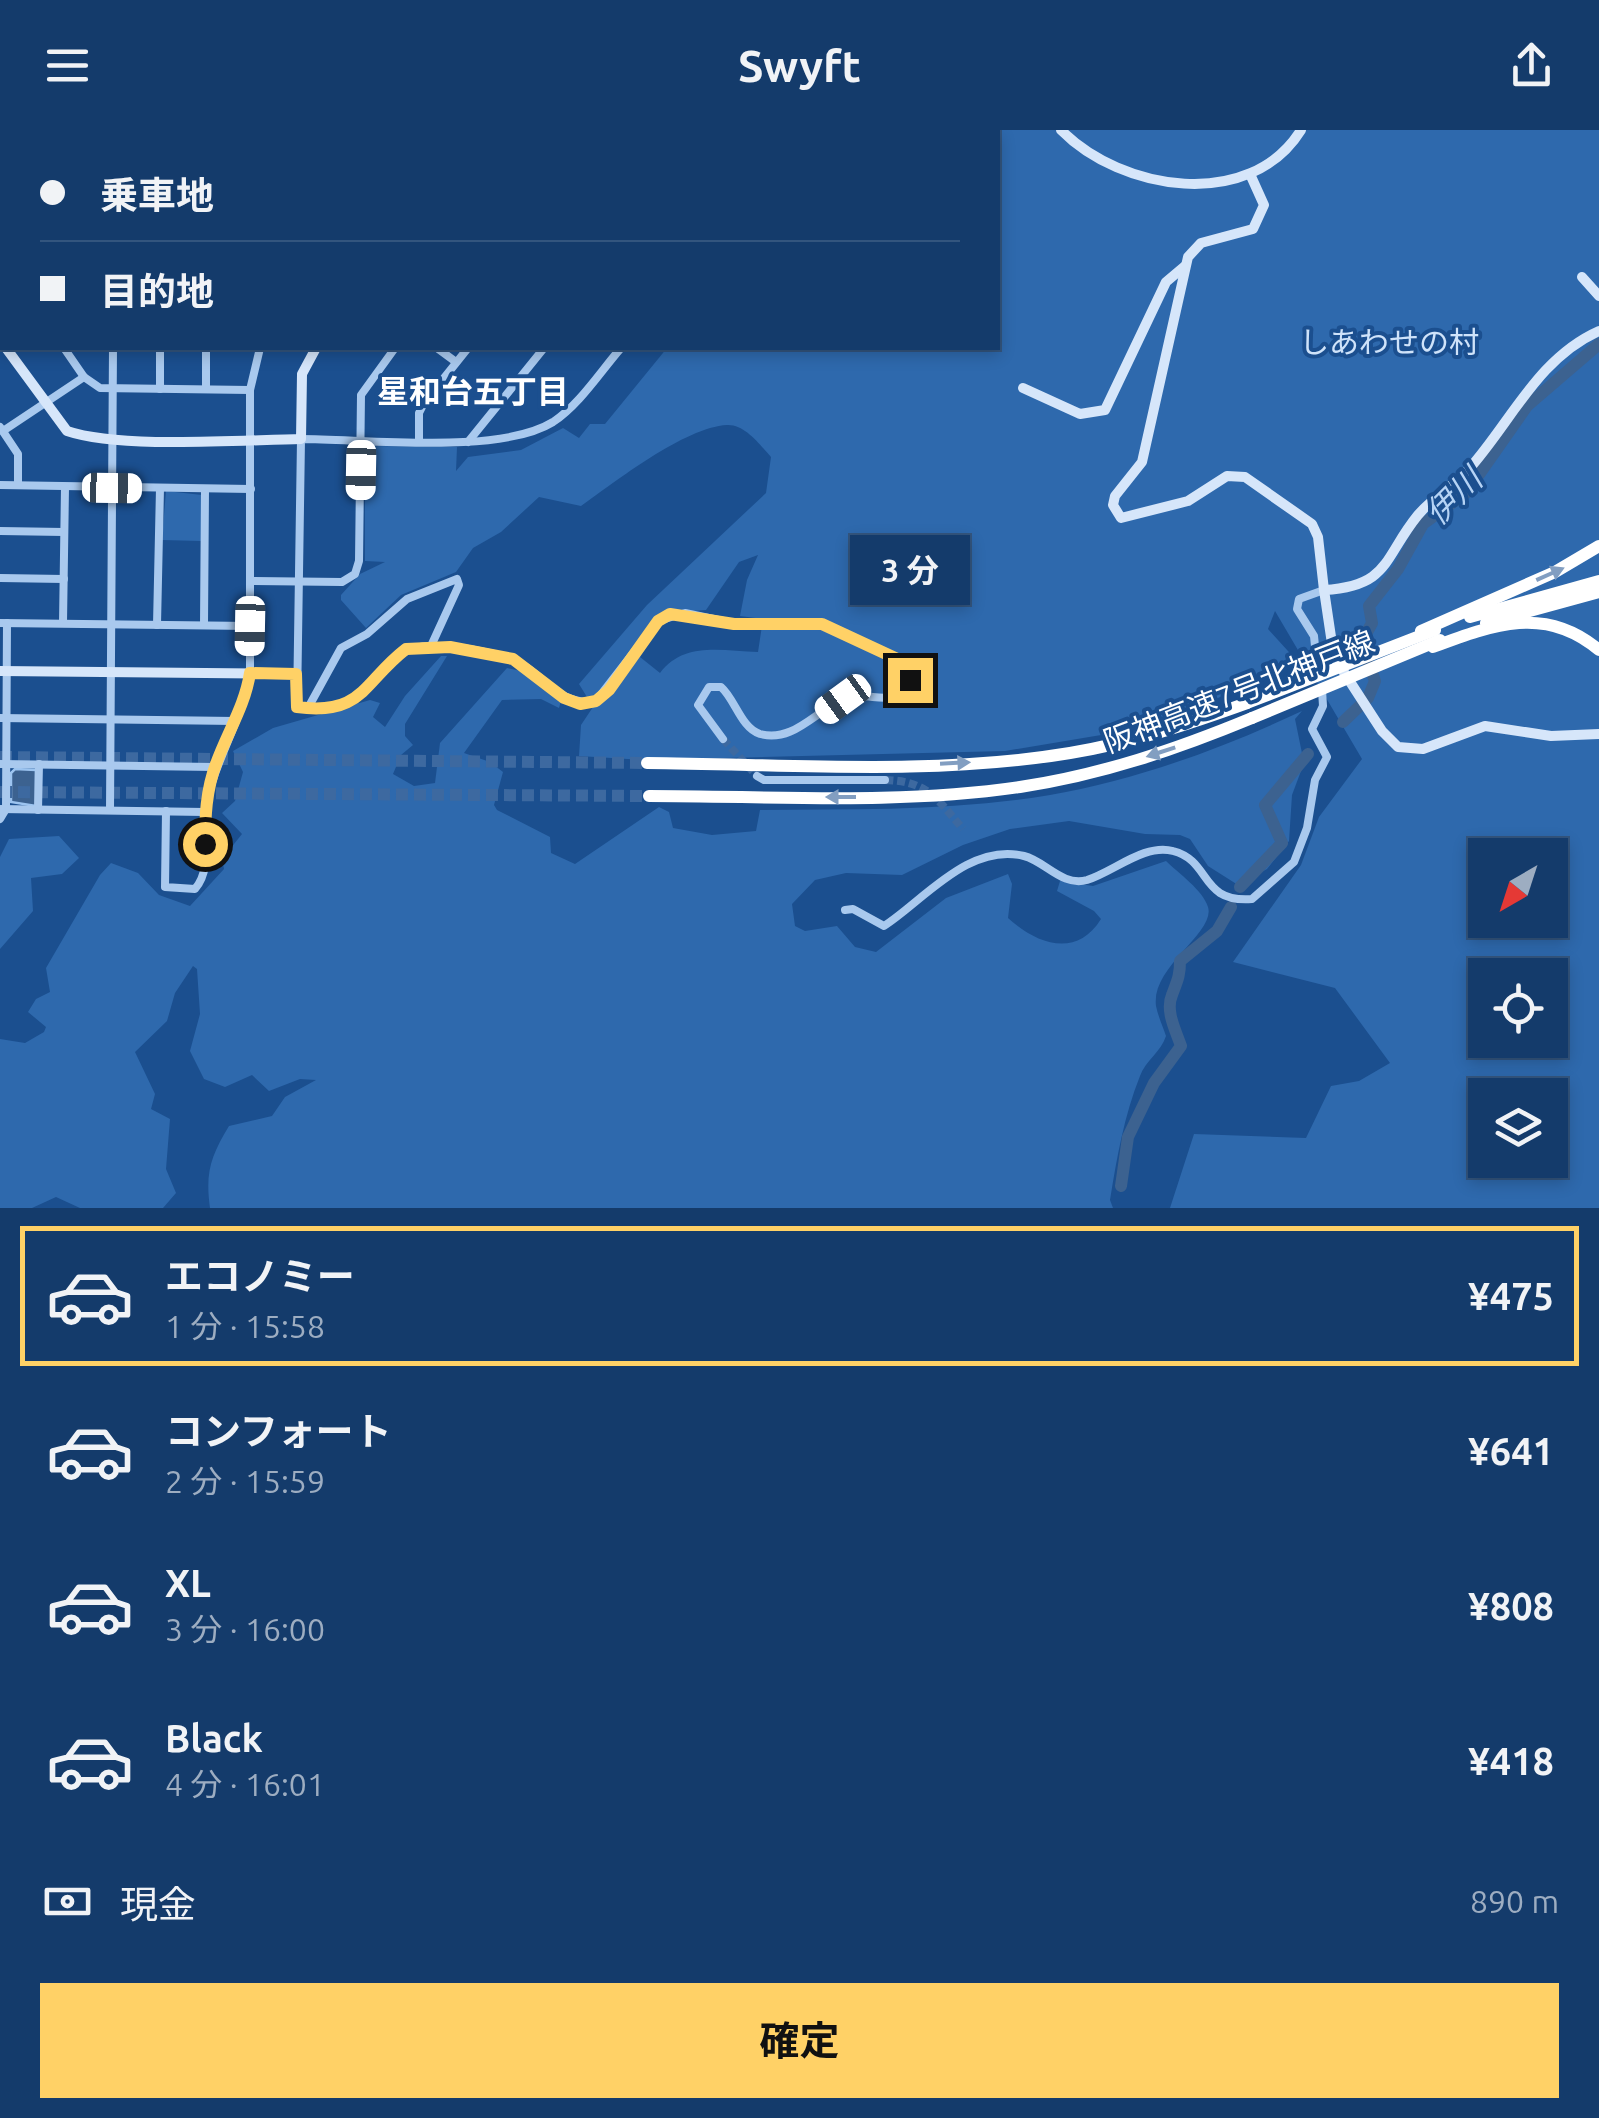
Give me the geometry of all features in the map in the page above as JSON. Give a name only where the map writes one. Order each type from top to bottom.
[{"type":"highway","points":[[1437,635],[1599,546]]},
{"type":"highway","name":"阪神高速7号北神戸線","points":[[649,796],[905,796],[1009,789],[1131,762],[1252,718],[1358,674],[1437,635],[1599,581]]},
{"type":"highway","name":"阪神高速7号北神戸線","points":[[648,763],[917,764],[1032,758],[1148,735],[1382,650],[1599,592]]},
{"type":"highway","points":[[1437,635],[1540,620],[1567,626],[1599,646]]},
{"type":"street","points":[[1061,130],[1088,153],[1170,184],[1199,184],[1250,174],[1288,149],[1301,130]]},
{"type":"street","points":[[1023,388],[1080,414],[1104,410],[1166,282],[1185,266],[1201,243],[1253,228],[1264,205],[1250,174]]},
{"type":"street","points":[[1185,266],[1142,462],[1114,496],[1121,518],[1188,501],[1227,476],[1245,477],[1312,524],[1334,657],[1353,691],[1390,741],[1410,750],[1485,726],[1550,736],[1599,734]]},
{"type":"street","points":[[1582,276],[1599,296]]},
{"type":"street","points":[[845,910],[854,909],[884,926],[910,910],[922,893],[990,857],[1024,856],[1057,875],[1086,880],[1155,850],[1168,849],[1187,856],[1207,884],[1224,898],[1252,899],[1265,891],[1294,862],[1307,828],[1315,780],[1327,757],[1312,729],[1324,700],[1316,645],[1296,609],[1299,599],[1308,592],[1372,580],[1390,562],[1422,510],[1467,471],[1525,393],[1580,342],[1599,330]]},
{"type":"street","points":[[8,350],[66,431],[113,438],[468,442],[500,441],[554,421],[617,350]]},
{"type":"street","points":[[65,350],[84,377],[100,388],[250,390]]},
{"type":"street","points":[[110,810],[114,350]]},
{"type":"street","points":[[160,350],[160,389]]},
{"type":"street","points":[[206,350],[206,389]]},
{"type":"street","points":[[166,811],[165,887],[195,889],[205,877],[205,812],[214,768],[250,673],[250,390],[260,350]]},
{"type":"street","points":[[315,350],[302,374],[297,707],[355,702],[406,649],[431,646],[513,659],[564,698],[580,704],[596,701],[609,690],[658,621],[670,614],[734,624],[822,624],[908,664],[909,687],[894,699],[843,699],[798,729],[766,735],[750,730],[721,687],[709,687],[698,706],[723,739]]},
{"type":"street","points":[[251,581],[342,582],[354,574],[359,561],[361,395],[394,350]]},
{"type":"street","points":[[441,350],[456,362]]},
{"type":"street","points":[[418,440],[419,412],[466,350]]},
{"type":"street","points":[[468,442],[542,350]]},
{"type":"street","points":[[18,485],[18,454],[2,429],[84,377]]},
{"type":"street","points":[[0,486],[251,489]]},
{"type":"street","points":[[63,624],[64,486]]},
{"type":"street","points":[[157,624],[160,488]]},
{"type":"street","points":[[204,488],[204,625]]},
{"type":"street","points":[[0,531],[64,532]]},
{"type":"street","points":[[0,578],[64,579]]},
{"type":"street","points":[[308,708],[341,648],[367,634],[408,599],[457,579],[459,585],[431,646]]},
{"type":"street","points":[[0,819],[4,623],[250,626]]},
{"type":"street","points":[[3,671],[296,674]]},
{"type":"street","points":[[4,718],[234,721]]},
{"type":"street","points":[[3,764],[214,768]]},
{"type":"street","points":[[38,810],[39,764]]},
{"type":"street","points":[[757,776],[764,780],[886,780]]},
{"type":"street","points":[[3,810],[205,812]]},
{"type":"green space","name":"しあわせの村","points":[[1000,130],[1599,130],[1599,1208],[1170,1208],[1194,1134],[1306,1138],[1331,1086],[1359,1081],[1390,1063],[1335,988],[1233,962],[1301,865],[1319,817],[1362,759],[1275,611],[1268,629],[1298,662],[1189,711],[1113,733],[1005,751],[644,760],[579,756],[581,725],[593,707],[579,684],[647,605],[766,493],[771,457],[746,432],[727,425],[671,445],[581,506],[539,497],[501,532],[473,548],[456,572],[401,595],[366,628],[341,600],[360,574],[385,562],[365,561],[365,450],[369,446],[457,447],[456,471],[468,457],[521,450],[563,428],[579,438],[590,424],[605,424],[665,350],[1000,350]],"holes":[[[758,555],[747,580],[740,616],[763,619],[758,652],[692,652],[680,656],[660,673],[640,657],[668,613],[706,610],[739,562]]]},
{"type":"green space","points":[[166,491],[202,495],[201,541],[162,540]]},
{"type":"green space","points":[[441,656],[447,656],[405,724],[405,736],[413,745],[401,755],[393,774],[414,786],[435,783],[440,743],[507,668],[521,671],[561,701],[559,708],[541,699],[502,700],[464,753],[490,762],[503,772],[494,805],[497,810],[550,837],[551,853],[575,864],[659,807],[669,812],[673,828],[712,835],[756,831],[760,810],[942,807],[1050,795],[1115,781],[1179,761],[1302,711],[1295,719],[1304,763],[1292,795],[1289,841],[1267,869],[1238,885],[1208,866],[1190,839],[1180,835],[1145,834],[1069,821],[1010,829],[963,845],[902,875],[846,873],[815,880],[792,904],[795,926],[805,931],[837,926],[855,947],[876,952],[946,898],[1008,874],[1012,884],[1008,918],[1031,935],[1068,943],[1091,932],[1101,919],[1057,891],[1060,881],[1093,886],[1166,861],[1190,882],[1205,901],[1208,917],[1163,977],[1157,991],[1156,1006],[1166,1036],[1142,1071],[1130,1106],[1110,1200],[1113,1208],[210,1208],[211,1165],[229,1126],[272,1116],[285,1097],[316,1080],[300,1079],[269,1091],[252,1075],[225,1087],[204,1079],[190,1051],[200,1014],[197,969],[193,966],[175,993],[167,1021],[135,1052],[155,1094],[151,1109],[170,1119],[166,1169],[176,1193],[163,1208],[80,1208],[56,1197],[32,1208],[0,1208],[0,1039],[25,1043],[44,1032],[46,1027],[28,1012],[36,999],[50,992],[46,968],[100,875],[111,863],[138,873],[159,895],[190,906],[224,869],[222,859],[242,834],[222,813],[235,801],[243,772],[233,751],[273,728],[370,700],[380,703],[373,717],[385,727],[405,696]]},
{"type":"green space","points":[[59,836],[79,858],[62,874],[31,878],[33,911],[0,949],[0,857],[9,839]]},
{"type":"shaded area","points":[[15,769],[36,770],[36,806],[11,802],[11,773]]},
{"type":"waterway","name":"伊川","points":[[1343,722],[1368,698],[1375,681],[1361,643],[1372,623],[1369,606],[1398,569],[1423,524],[1466,493],[1527,406],[1599,344]]},
{"type":"waterway","name":"伊川","points":[[1240,887],[1282,843],[1265,805],[1308,754]]},
{"type":"waterway","name":"伊川","points":[[1121,1186],[1128,1137],[1154,1083],[1181,1046],[1170,1008],[1180,961],[1217,931],[1231,907]]},
{"type":"tunnel","points":[[723,739],[757,776]]},
{"type":"tunnel","points":[[0,757],[647,763]]},
{"type":"tunnel","points":[[885,780],[922,788],[963,829]]},
{"type":"tunnel","points":[[0,792],[649,796]]},
{"type":"district","name":"星和台五丁目","points":[[473,391]]},
{"type":"route","points":[[205,844],[205,812],[214,768],[247,692],[250,673],[296,674],[297,707],[330,709],[355,702],[406,649],[450,647],[513,659],[564,698],[580,704],[596,701],[609,690],[658,621],[670,614],[685,613],[734,624],[822,624],[908,664],[910,680]]}]
